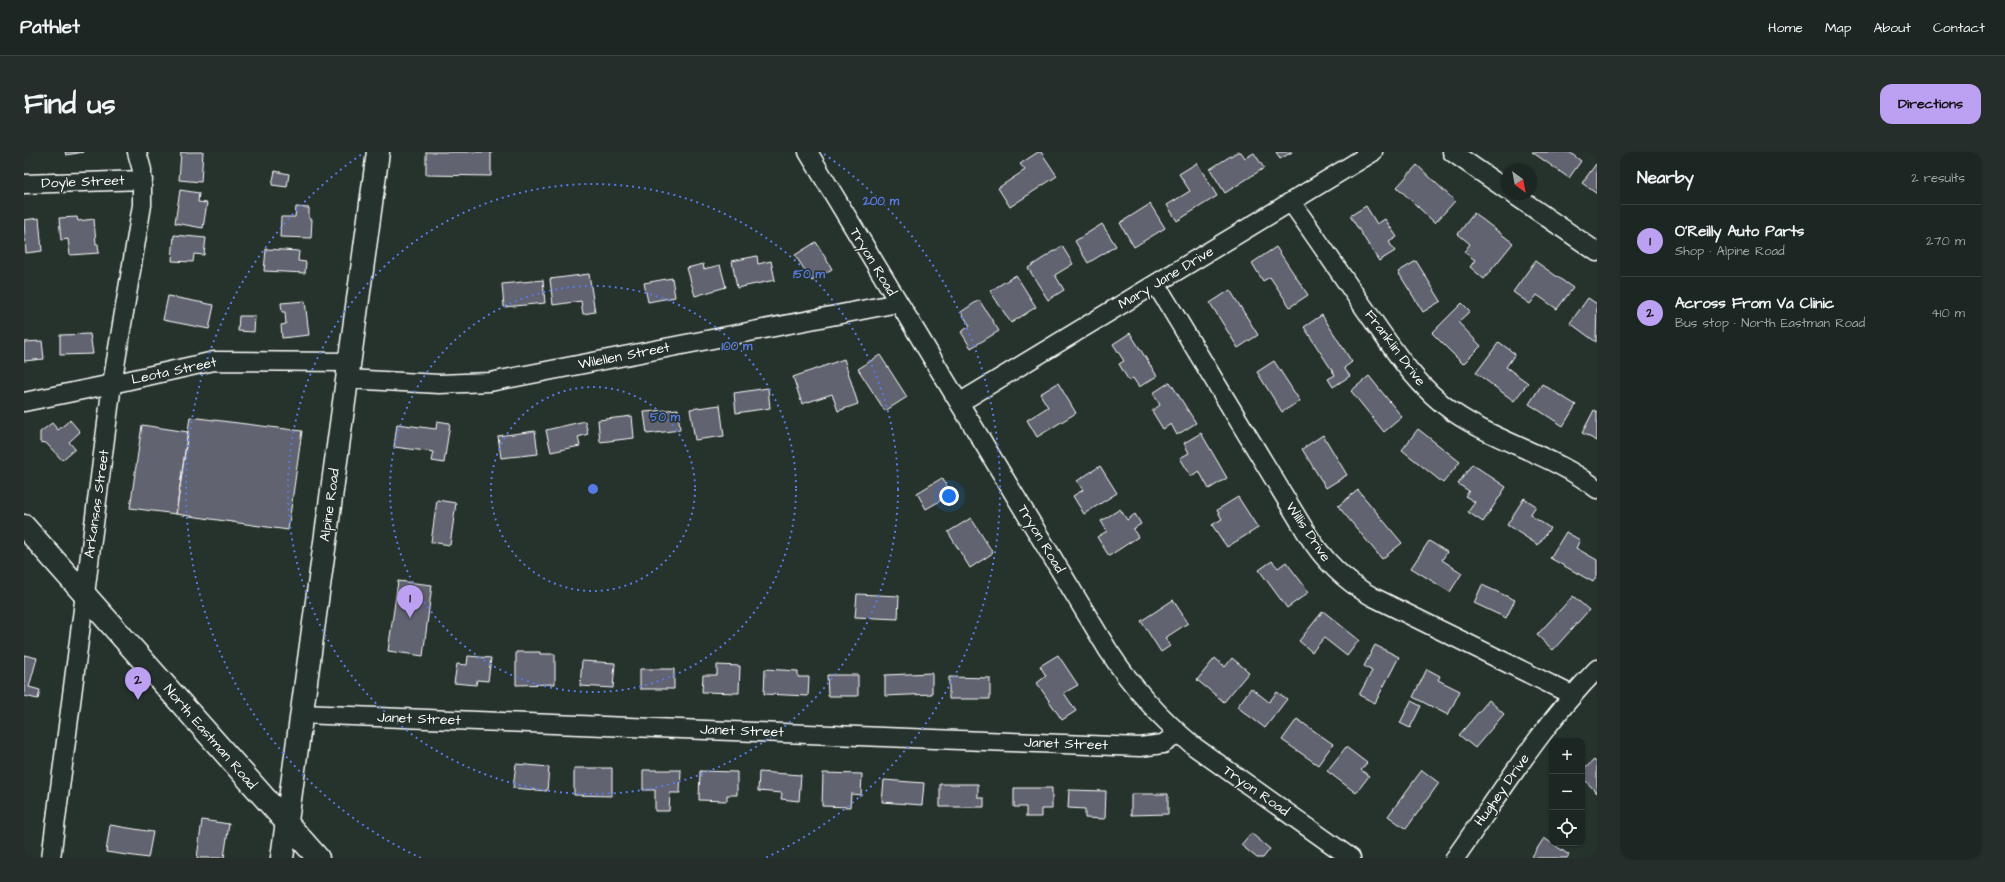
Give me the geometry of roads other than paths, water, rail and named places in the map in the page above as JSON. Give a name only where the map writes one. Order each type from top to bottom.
[{"type":"main road","name":"Alpine Road","points":[[282,858],[378,152]]},
{"type":"main road","name":"North Eastman Road","points":[[24,526],[318,858]]},
{"type":"street","name":"Arkansas Street","points":[[51,858],[84,595],[100,490],[112,384],[142,205],[143,180],[137,152]]},
{"type":"street","name":"Tryon Road","points":[[808,152],[1112,655],[1136,689],[1179,733],[1217,763],[1351,858]]},
{"type":"street","name":"Mary Jane Drive","points":[[959,403],[1373,152]]},
{"type":"street","points":[[1452,152],[1501,186]]},
{"type":"street","name":"Doyle Street","points":[[24,184],[143,180]]},
{"type":"street","points":[[1522,200],[1597,252]]},
{"type":"street","name":"Franklin Drive","points":[[1291,202],[1398,356],[1419,382],[1436,398],[1464,419],[1547,459],[1584,479],[1597,489]]},
{"type":"street","name":"Willis Drive","points":[[1156,284],[1306,532],[1318,551],[1334,569],[1352,584],[1373,597],[1572,695]]},
{"type":"street","name":"Wilellen Street","points":[[348,370],[439,384],[490,382],[898,303]]},
{"type":"street","name":"Leota Street","points":[[24,402],[214,361],[348,370]]},
{"type":"street","name":"Hughey Drive","points":[[1455,858],[1552,720],[1572,695],[1597,669]]},
{"type":"street","name":"Janet Street","points":[[302,714],[1140,747],[1163,744],[1179,733]]},
{"type":"place","name":"O'Reilly Auto Parts","points":[[410,618]]},
{"type":"place","name":"Across From Va Clinic","points":[[138,700]]}]
